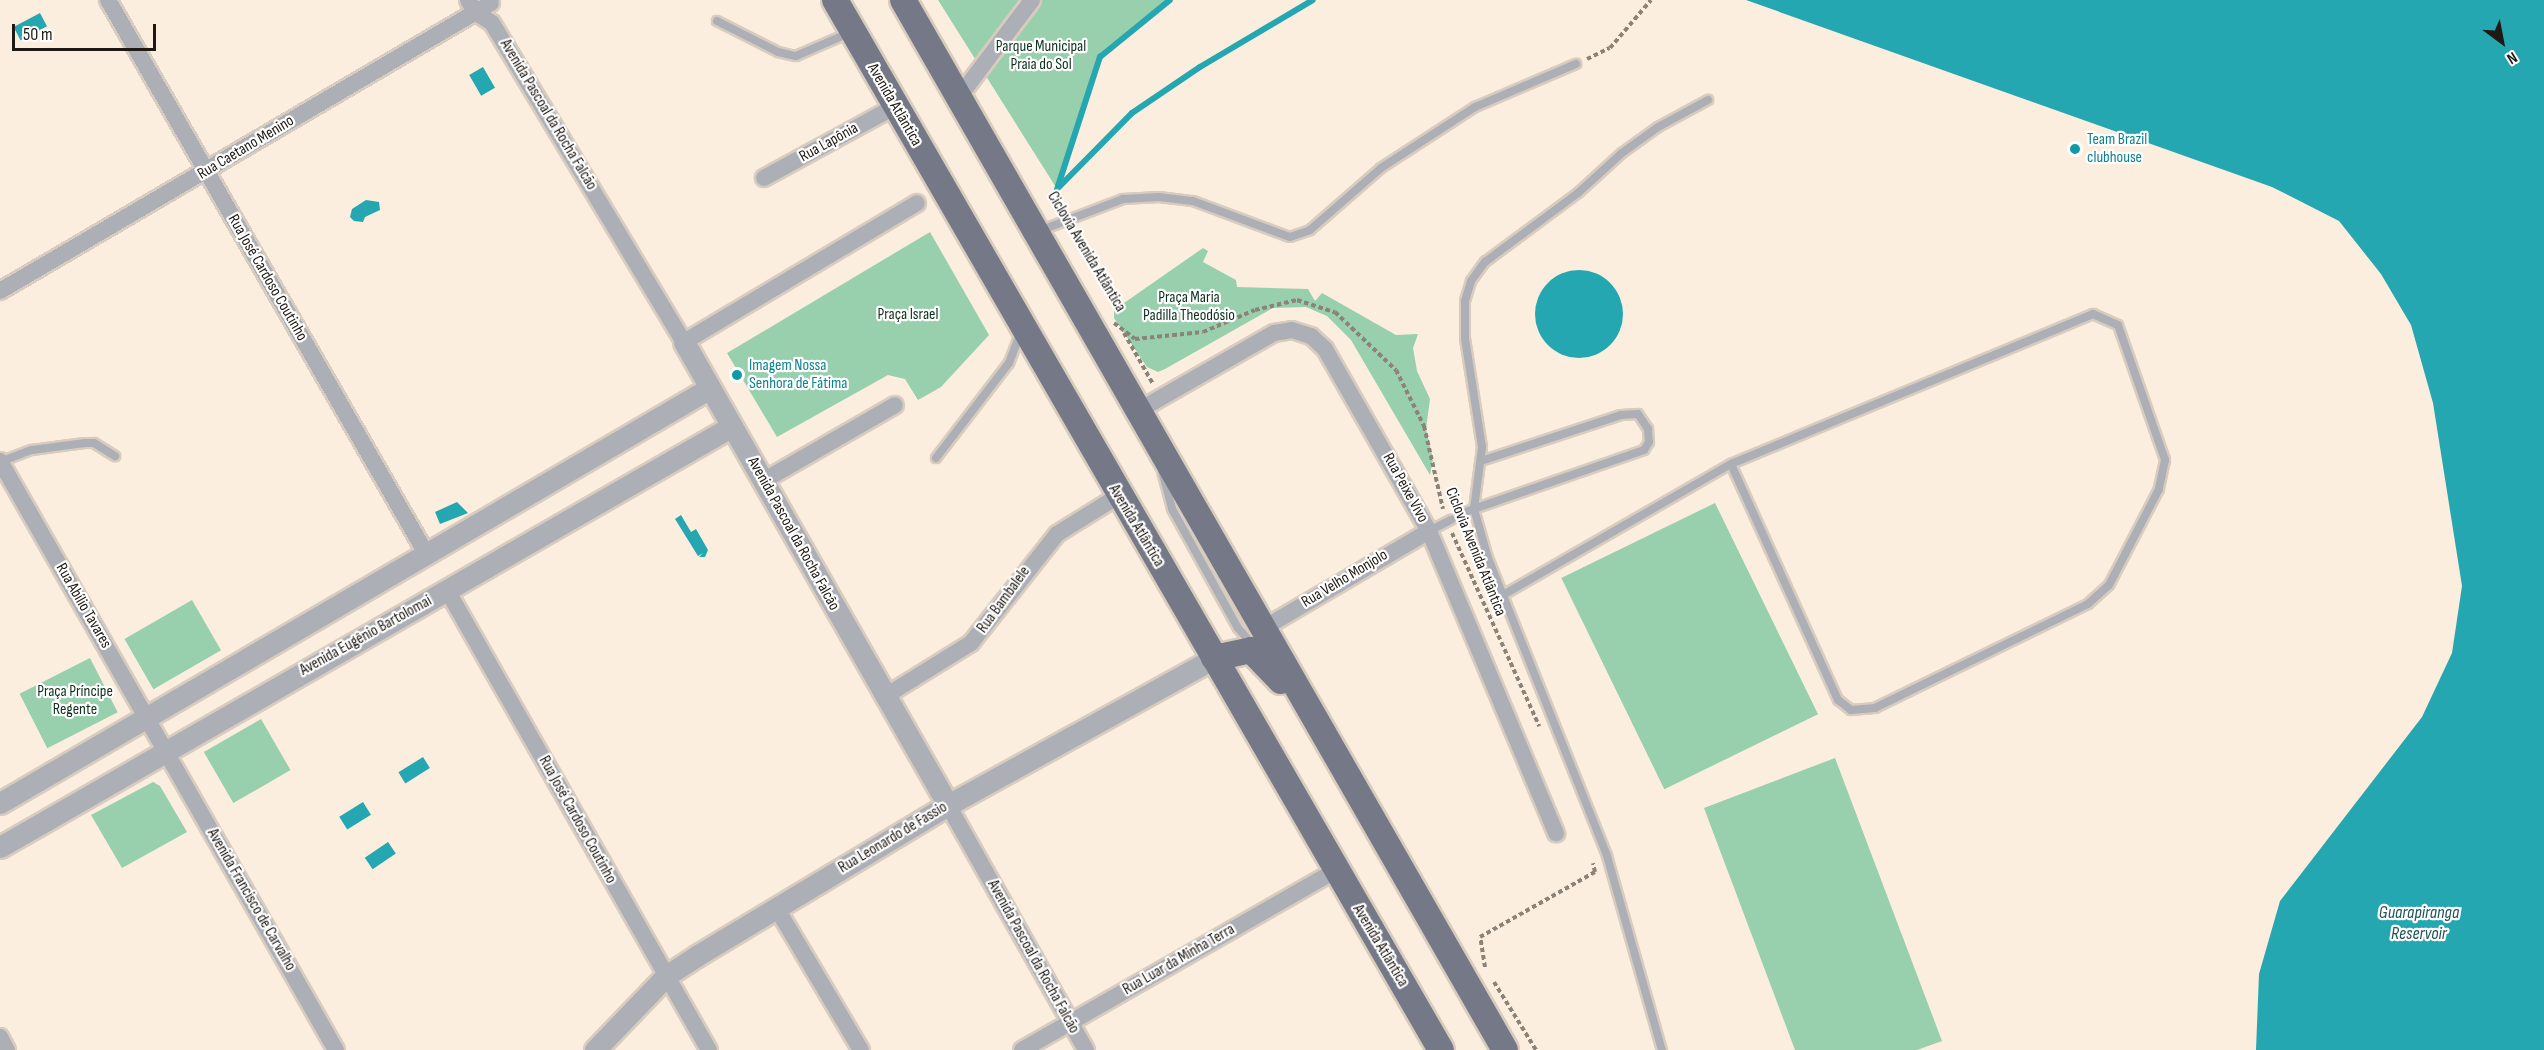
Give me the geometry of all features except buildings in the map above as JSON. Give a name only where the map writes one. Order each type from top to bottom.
[{"type":"main road","name":"Avenida Atlântica","points":[[835,0],[1118,496],[1441,1050]]},
{"type":"main road","points":[[903,0],[1136,412],[1502,1047]]},
{"type":"main road","points":[[1214,658],[1251,650],[1306,707]]},
{"type":"street","name":"Rua José Cardoso Coutinho","points":[[108,0],[427,555]]},
{"type":"street","points":[[959,98],[1032,0]]},
{"type":"street","name":"Rua Caetano Menino","points":[[0,291],[206,172],[472,6],[490,1]]},
{"type":"street","name":"Avenida Pascoal da Rocha Falcão","points":[[490,1],[492,24]]},
{"type":"street","name":"Avenida Pascoal da Rocha Falcão","points":[[472,6],[492,24],[684,342],[1086,1050]]},
{"type":"street","name":"Rua Lapônia","points":[[764,178],[894,107]]},
{"type":"street","points":[[684,342],[917,203]]},
{"type":"street","name":"Rua Peixe Vivo","points":[[1136,412],[1274,333],[1292,330],[1311,336],[1325,349],[1429,531],[1556,833]]},
{"type":"street","points":[[0,803],[710,388]]},
{"type":"street","points":[[764,481],[896,405]]},
{"type":"street","name":"Avenida Eugênio Bartolomai","points":[[0,847],[732,426]]},
{"type":"street","name":"Rua Abílio Tavares","points":[[0,462],[165,751]]},
{"type":"street","name":"Rua Bambalele","points":[[884,697],[971,643],[1057,534],[1118,496]]},
{"type":"street","name":"Rua Velho Monjolo","points":[[1262,629],[1429,531]]},
{"type":"street","name":"Rua José Cardoso Coutinho","points":[[447,590],[709,1050]]},
{"type":"street","name":"Rua Leonardo de Fassio","points":[[595,1050],[666,976],[776,907],[948,805],[1214,658]]},
{"type":"street","name":"Avenida Francisco de Carvalho","points":[[165,751],[336,1050]]},
{"type":"street","name":"Rua Luar da Minha Terra","points":[[1022,1050],[1335,871]]},
{"type":"street","points":[[776,907],[861,1050]]},
{"type":"street","points":[[0,1037],[7,1050]]},
{"type":"lane","points":[[717,21],[778,52],[796,57],[852,32]]},
{"type":"lane","points":[[1036,233],[1123,199],[1159,197],[1193,201],[1290,237],[1310,230],[1381,168],[1466,113],[1576,64]]},
{"type":"lane","points":[[1662,1050],[1607,856],[1471,510],[1481,461],[1465,338],[1465,301],[1471,282],[1485,262],[1578,193],[1622,153],[1658,127],[1708,100]]},
{"type":"lane","points":[[1503,595],[1731,464],[2094,314],[2118,325],[2164,460],[2159,489],[2109,585],[2088,604],[1875,708],[1851,710],[1838,700],[1731,464]]},
{"type":"lane","points":[[936,458],[1009,363],[1022,327]]},
{"type":"lane","points":[[1471,510],[1624,459],[1644,450],[1649,442],[1648,429],[1638,414],[1621,415],[1481,461]]},
{"type":"lane","points":[[1154,442],[1172,509],[1238,628],[1306,707]]},
{"type":"lane","points":[[0,462],[32,450],[85,443],[94,443],[115,456]]},
{"type":"lane","points":[[1429,531],[1449,521]]},
{"type":"path","points":[[1576,64],[1610,48],[1651,0]]},
{"type":"path","name":"Ciclovia Avenida Atlântica","points":[[1109,315],[1135,339],[1203,332],[1255,310],[1297,300],[1335,312],[1396,370],[1424,426],[1436,490],[1542,734]]},
{"type":"path","points":[[1122,329],[1161,397]]},
{"type":"path","points":[[1536,1050],[1484,966],[1480,937],[1595,872],[1593,861]]},
{"type":"green space","name":"Parque Municipal Praia do Sol","points":[[938,0],[1170,0],[1100,57],[1057,189]]},
{"type":"green space","name":"Praça Israel","points":[[930,232],[989,335],[941,387],[918,400],[905,379],[888,375],[777,437],[727,353]]},
{"type":"green space","name":"Praça Maria Padilla Theodósio","points":[[1203,248],[1208,251],[1203,262],[1236,280],[1237,287],[1308,289],[1315,301],[1322,293],[1396,335],[1418,334],[1413,348],[1417,371],[1430,399],[1426,429],[1433,459],[1430,475],[1351,340],[1327,316],[1306,307],[1273,308],[1165,369],[1158,372],[1147,367],[1114,318],[1114,310]]},
{"type":"green space","points":[[1715,503],[1818,714],[1664,789],[1561,578]]},
{"type":"green space","name":"Praça Príncipe Regente","points":[[192,600],[221,650],[153,689],[124,639]]},
{"type":"green space","name":"Praça Príncipe Regente","points":[[90,658],[118,712],[47,748],[20,694]]},
{"type":"green space","points":[[261,719],[290,770],[233,803],[204,752]]},
{"type":"green space","points":[[1835,758],[1942,1041],[1917,1050],[1795,1050],[1704,808]]},
{"type":"green space","points":[[153,782],[160,786],[187,832],[122,868],[91,815]]},
{"type":"water","name":"Guarapiranga Reservoir","points":[[1746,0],[2544,0],[2544,1050],[2256,1050],[2259,974],[2280,901],[2422,717],[2452,653],[2462,586],[2433,403],[2411,325],[2381,274],[2339,221],[2272,187]]},
{"type":"water","points":[[40,13],[47,26],[21,40],[14,27]]},
{"type":"water","points":[[483,67],[495,88],[481,96],[469,75]]},
{"type":"water","points":[[366,200],[379,202],[380,210],[365,217],[363,222],[354,221],[350,217],[352,209]]},
{"type":"water","points":[[1579,270],[1596,274],[1610,283],[1619,297],[1623,314],[1619,331],[1610,345],[1596,354],[1579,358],[1562,354],[1548,345],[1539,331],[1535,314],[1539,297],[1548,283],[1562,274]]},
{"type":"water","points":[[457,502],[468,513],[440,524],[435,512]]},
{"type":"water","points":[[681,515],[691,532],[696,529],[708,550],[705,557],[699,557],[703,553],[698,556],[675,519]]},
{"type":"water","points":[[423,757],[430,768],[405,783],[398,772]]},
{"type":"water","points":[[363,802],[371,815],[347,830],[339,817]]},
{"type":"water","points":[[388,842],[396,854],[373,869],[365,858]]},
{"type":"waterway","points":[[1058,186],[1100,57],[1170,0]]},
{"type":"waterway","points":[[1057,189],[1132,113],[1200,67],[1313,0]]},
{"type":"place","name":"Team Brazil clubhouse","points":[[2075,149]]},
{"type":"place","name":"Imagem Nossa Senhora de Fátima","points":[[737,375]]}]
